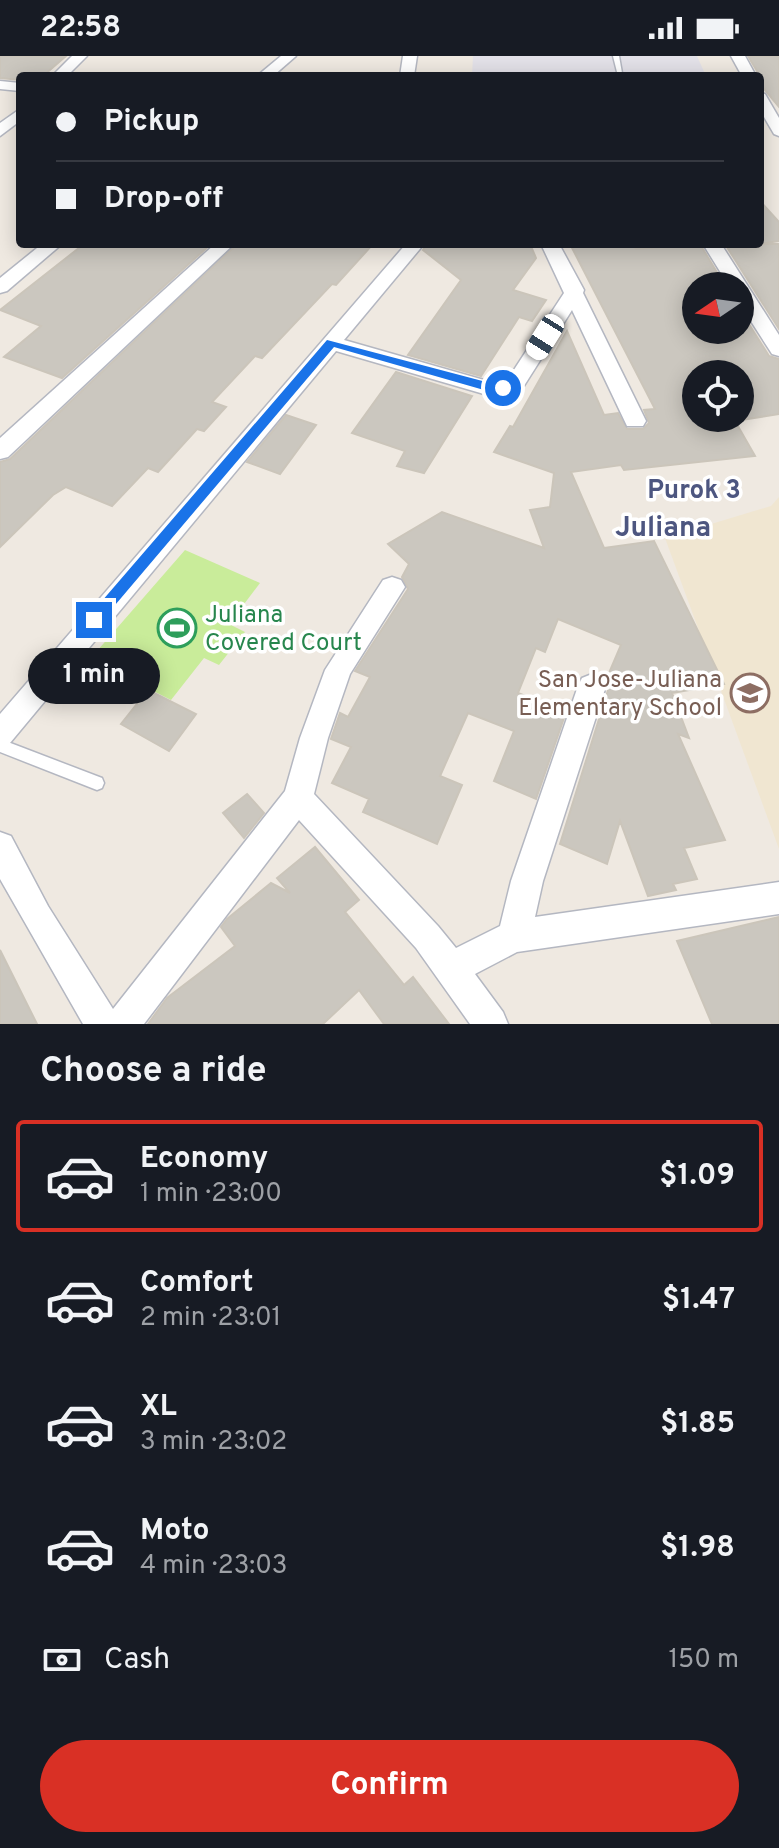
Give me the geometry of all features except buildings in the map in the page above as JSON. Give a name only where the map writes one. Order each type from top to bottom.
[{"type":"street","points":[[63,72],[80,56]]},
{"type":"street","points":[[269,72],[289,56]]},
{"type":"street","points":[[764,106],[774,129]]},
{"type":"street","points":[[0,287],[48,248]]},
{"type":"street","points":[[0,451],[221,248]]},
{"type":"street","points":[[0,734],[412,248]]},
{"type":"street","points":[[552,248],[575,290],[635,421]]},
{"type":"street","points":[[714,248],[729,272]]},
{"type":"street","points":[[331,343],[484,387],[503,388],[515,384],[575,290]]},
{"type":"street","points":[[754,311],[779,350]]},
{"type":"street","points":[[123,1024],[298,798],[314,738],[338,670],[392,587]]},
{"type":"street","points":[[514,936],[527,881],[592,686]]},
{"type":"street","points":[[298,798],[427,937],[491,1024]]},
{"type":"street","points":[[0,847],[37,917],[102,1024]]},
{"type":"street","points":[[450,969],[514,936],[779,898]]},
{"type":"lane","points":[[616,56],[620,72]]},
{"type":"lane","points":[[0,745],[97,783]]},
{"type":"shaded area","points":[[473,56],[697,56],[704,72],[472,72]]},
{"type":"shaded area","name":"San Jose-Juliana Elementary School","points":[[779,497],[779,849],[665,538],[771,506]]},
{"type":"green space","name":"Juliana Covered Court","points":[[185,550],[260,583],[229,624],[245,632],[219,665],[204,658],[171,700],[90,659]]},
{"type":"place","name":"Juliana Covered Court","points":[[177,628]]},
{"type":"place","name":"San Jose-Juliana Elementary School","points":[[750,693]]},
{"type":"district","name":"Purok 3","points":[[694,489]]},
{"type":"district","name":"Juliana","points":[[663,526]]},
{"type":"route","points":[[94,620],[232,463],[331,343],[484,387],[503,388]]}]
